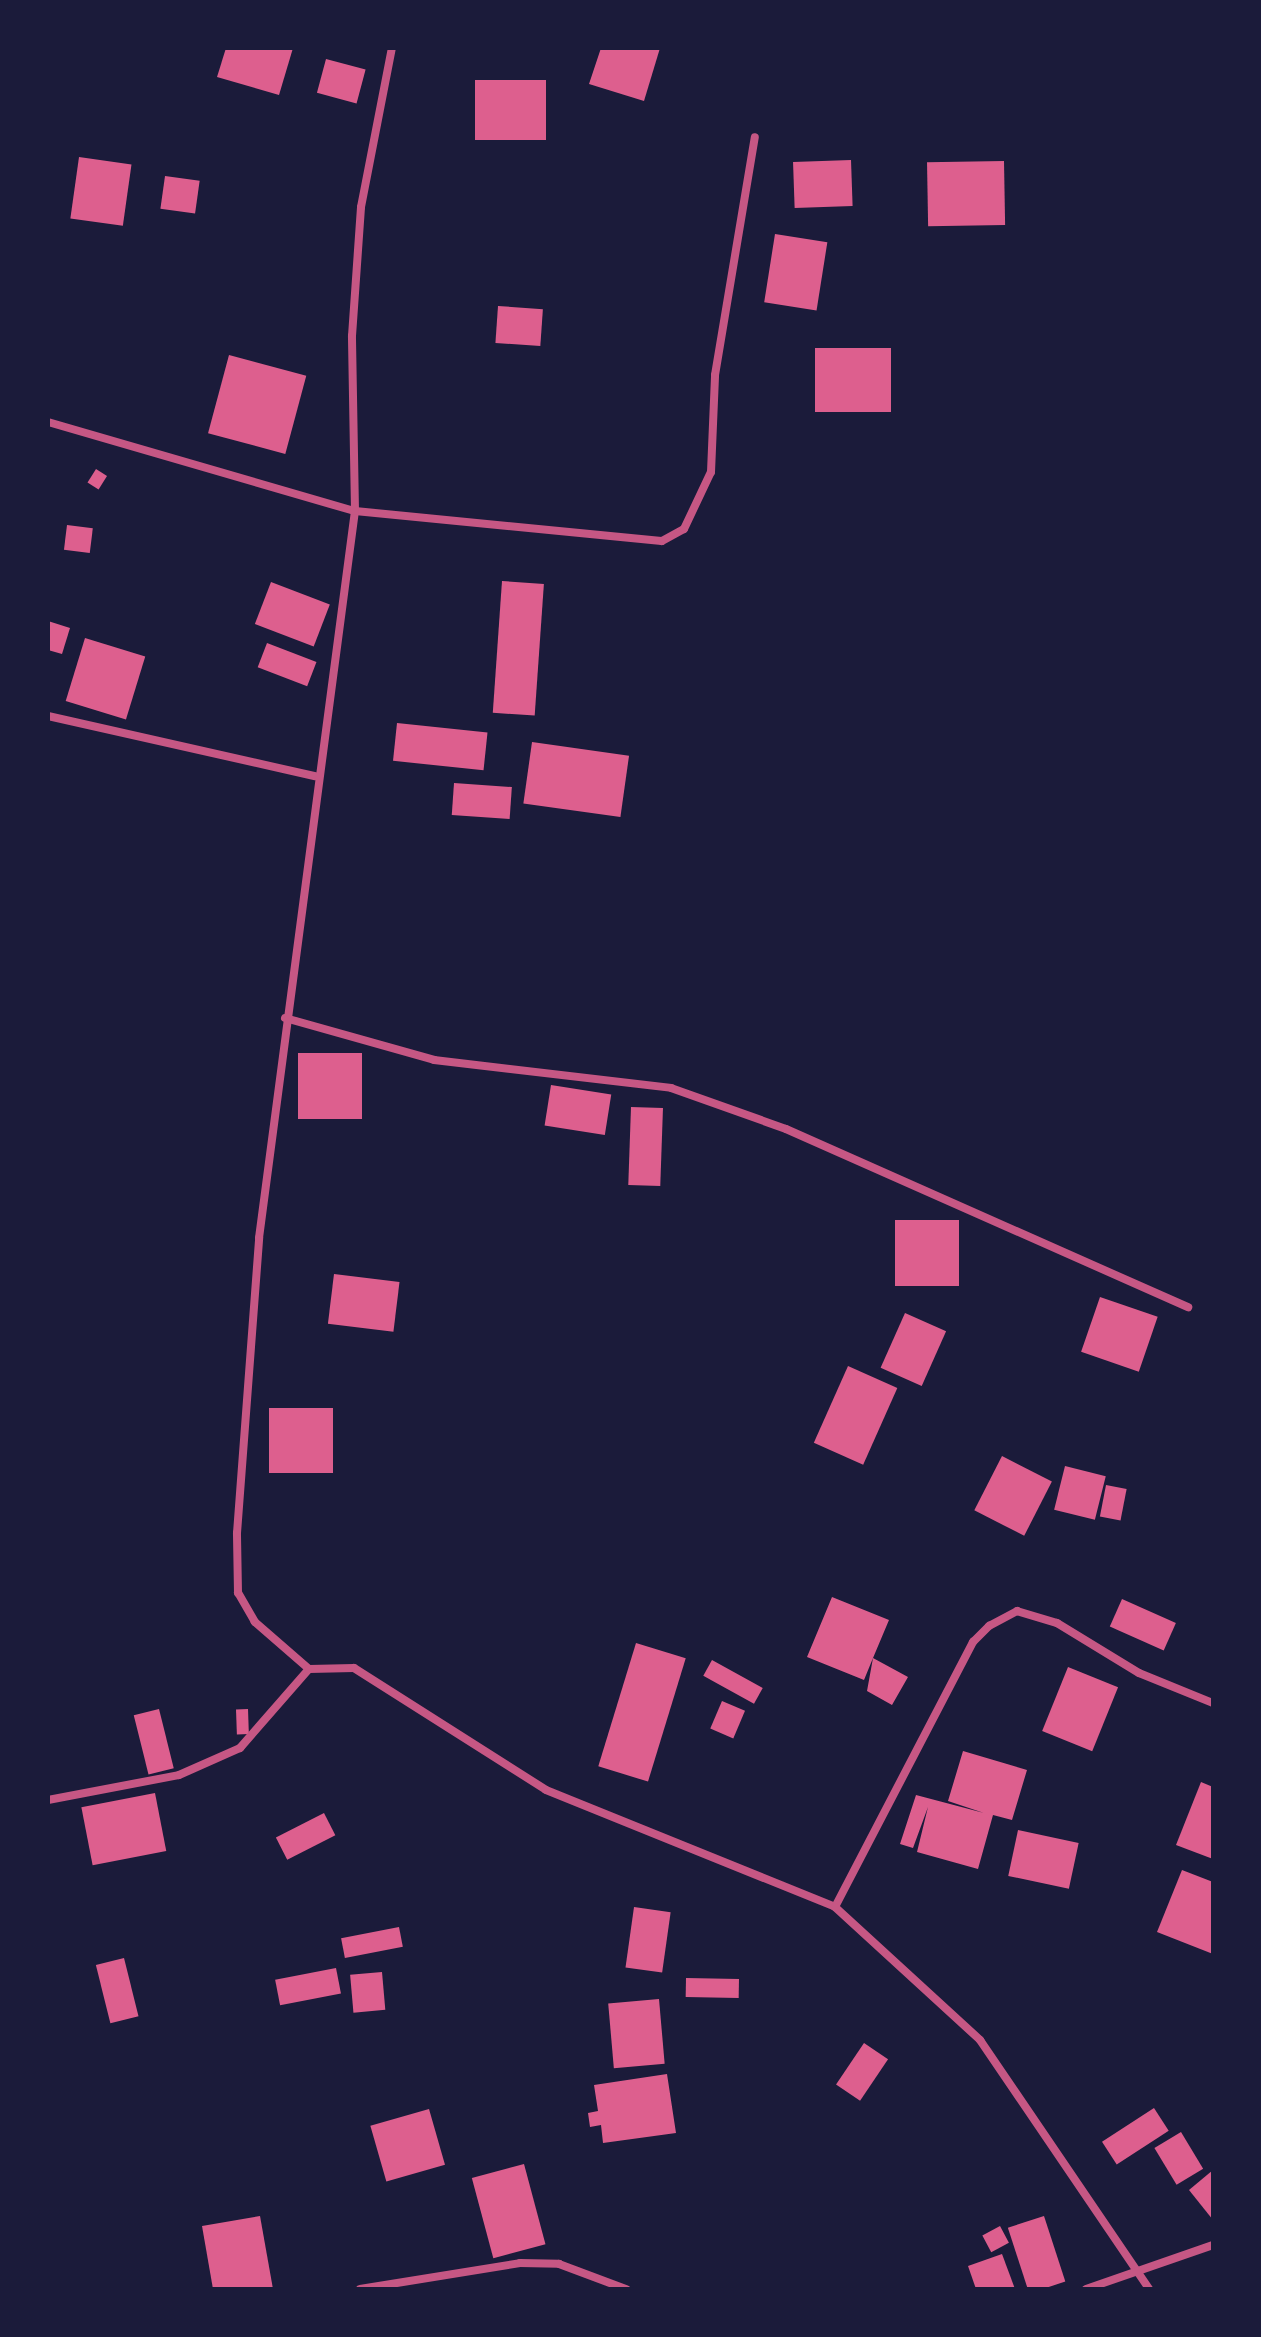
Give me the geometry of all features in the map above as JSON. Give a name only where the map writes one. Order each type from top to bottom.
[{"type":"street","points":[[392,48],[361,207],[352,336],[355,511],[315,776],[259,1238],[238,1593],[255,1622],[309,1669],[354,1668],[546,1790],[835,1907],[980,2040],[1149,2289]]},
{"type":"street","points":[[48,422],[355,511],[662,541],[684,529],[711,472],[715,375],[755,137]]},
{"type":"street","points":[[48,716],[315,776]]},
{"type":"street","points":[[285,1018],[434,1060],[671,1088],[786,1129],[1188,1307]]},
{"type":"street","points":[[835,1907],[973,1642],[989,1626],[1017,1611],[1057,1623],[1139,1673],[1213,1703]]},
{"type":"street","points":[[48,1800],[179,1775],[240,1748],[309,1669]]},
{"type":"street","points":[[1086,2289],[1213,2245]]},
{"type":"street","points":[[360,2289],[520,2263],[559,2264],[626,2289]]},
{"type":"building","points":[[226,48],[293,48],[279,95],[217,77]]},
{"type":"building","points":[[601,48],[660,48],[644,101],[589,84]]},
{"type":"building","points":[[326,59],[366,70],[357,103],[317,93]]},
{"type":"building","points":[[475,80],[546,80],[546,140],[475,140]]},
{"type":"building","points":[[79,157],[131,164],[123,226],[70,218]]},
{"type":"building","points":[[851,160],[853,206],[795,208],[793,162]]},
{"type":"building","points":[[1004,161],[1005,225],[928,226],[927,162]]},
{"type":"building","points":[[165,176],[200,181],[195,214],[160,209]]},
{"type":"building","points":[[775,234],[827,242],[817,310],[764,302]]},
{"type":"building","points":[[498,306],[543,309],[540,346],[495,343]]},
{"type":"building","points":[[815,348],[891,348],[891,412],[815,412]]},
{"type":"building","points":[[229,355],[306,376],[285,454],[208,433]]},
{"type":"building","points":[[96,469],[107,476],[99,489],[88,483]]},
{"type":"building","points":[[67,525],[93,528],[90,553],[64,550]]},
{"type":"building","points":[[502,581],[544,584],[535,716],[493,713]]},
{"type":"building","points":[[271,582],[330,605],[314,647],[255,624]]},
{"type":"building","points":[[48,621],[70,628],[62,654],[48,650]]},
{"type":"building","points":[[85,638],[145,656],[126,720],[66,701]]},
{"type":"building","points":[[267,643],[316,662],[307,686],[258,667]]},
{"type":"building","points":[[397,723],[488,733],[484,770],[393,761]]},
{"type":"building","points":[[532,742],[629,756],[620,817],[523,803]]},
{"type":"building","points":[[454,783],[512,787],[510,819],[452,815]]},
{"type":"building","points":[[298,1053],[362,1053],[362,1119],[298,1119]]},
{"type":"building","points":[[551,1085],[611,1095],[605,1135],[545,1125]]},
{"type":"building","points":[[631,1107],[663,1108],[660,1186],[628,1185]]},
{"type":"building","points":[[895,1220],[959,1220],[959,1286],[895,1286]]},
{"type":"building","points":[[334,1274],[400,1282],[393,1332],[328,1324]]},
{"type":"building","points":[[1100,1297],[1158,1317],[1139,1372],[1081,1352]]},
{"type":"building","points":[[905,1313],[946,1331],[922,1386],[881,1368]]},
{"type":"building","points":[[848,1366],[897,1388],[863,1465],[814,1443]]},
{"type":"building","points":[[269,1408],[333,1408],[333,1473],[269,1473]]},
{"type":"building","points":[[1002,1456],[1052,1481],[1024,1536],[974,1510]]},
{"type":"building","points":[[1065,1466],[1106,1476],[1095,1520],[1054,1510]]},
{"type":"building","points":[[1106,1485],[1127,1489],[1121,1520],[1100,1516]]},
{"type":"building","points":[[832,1597],[889,1620],[864,1680],[807,1657]]},
{"type":"building","points":[[1122,1599],[1176,1623],[1164,1650],[1110,1626]]},
{"type":"building","points":[[636,1643],[686,1658],[648,1782],[598,1766]]},
{"type":"building","points":[[873,1658],[908,1677],[892,1705],[867,1691]]},
{"type":"building","points":[[712,1660],[763,1688],[754,1704],[703,1676]]},
{"type":"building","points":[[1068,1667],[1118,1687],[1092,1751],[1042,1731]]},
{"type":"building","points":[[722,1701],[745,1711],[733,1738],[710,1729]]},
{"type":"building","points":[[159,1709],[174,1768],[149,1774],[134,1715]]},
{"type":"building","points":[[236,1709],[248,1709],[249,1734],[237,1734]]},
{"type":"building","points":[[963,1751],[1027,1770],[1012,1820],[993,1815],[978,1869],[917,1852],[928,1807],[913,1848],[900,1844],[916,1795],[984,1813],[948,1801]]},
{"type":"building","points":[[1201,1782],[1213,1787],[1213,1859],[1176,1845]]},
{"type":"building","points":[[155,1793],[166,1851],[93,1865],[81,1807]]},
{"type":"building","points":[[324,1813],[335,1835],[287,1860],[276,1838]]},
{"type":"building","points":[[1018,1830],[1079,1843],[1069,1889],[1008,1876]]},
{"type":"building","points":[[1182,1870],[1213,1882],[1213,1954],[1157,1932]]},
{"type":"building","points":[[634,1907],[671,1912],[662,1973],[626,1967]]},
{"type":"building","points":[[399,1927],[403,1947],[345,1958],[341,1938]]},
{"type":"building","points":[[124,1958],[139,2016],[110,2023],[96,1965]]},
{"type":"building","points":[[336,1968],[341,1994],[280,2005],[275,1980]]},
{"type":"building","points":[[382,1972],[385,2010],[353,2013],[350,1975]]},
{"type":"building","points":[[686,1978],[739,1979],[739,1998],[686,1997]]},
{"type":"building","points":[[659,1999],[665,2064],[614,2068],[608,2003]]},
{"type":"building","points":[[864,2043],[888,2059],[860,2101],[836,2084]]},
{"type":"building","points":[[667,2074],[676,2133],[603,2143],[601,2125],[590,2127],[588,2113],[598,2111],[594,2085]]},
{"type":"building","points":[[1154,2108],[1169,2131],[1117,2164],[1102,2142]]},
{"type":"building","points":[[429,2109],[445,2165],[386,2182],[370,2126]]},
{"type":"building","points":[[1181,2132],[1203,2169],[1177,2185],[1154,2148]]},
{"type":"building","points":[[524,2164],[545,2244],[493,2258],[472,2178]]},
{"type":"building","points":[[1213,2170],[1213,2220],[1189,2190]]},
{"type":"building","points":[[260,2216],[273,2289],[213,2289],[202,2226]]},
{"type":"building","points":[[1044,2216],[1065,2282],[1043,2289],[1028,2289],[1008,2228]]},
{"type":"building","points":[[1000,2226],[1009,2243],[991,2252],[982,2235]]},
{"type":"building","points":[[1002,2254],[1015,2289],[976,2289],[968,2266]]}]
